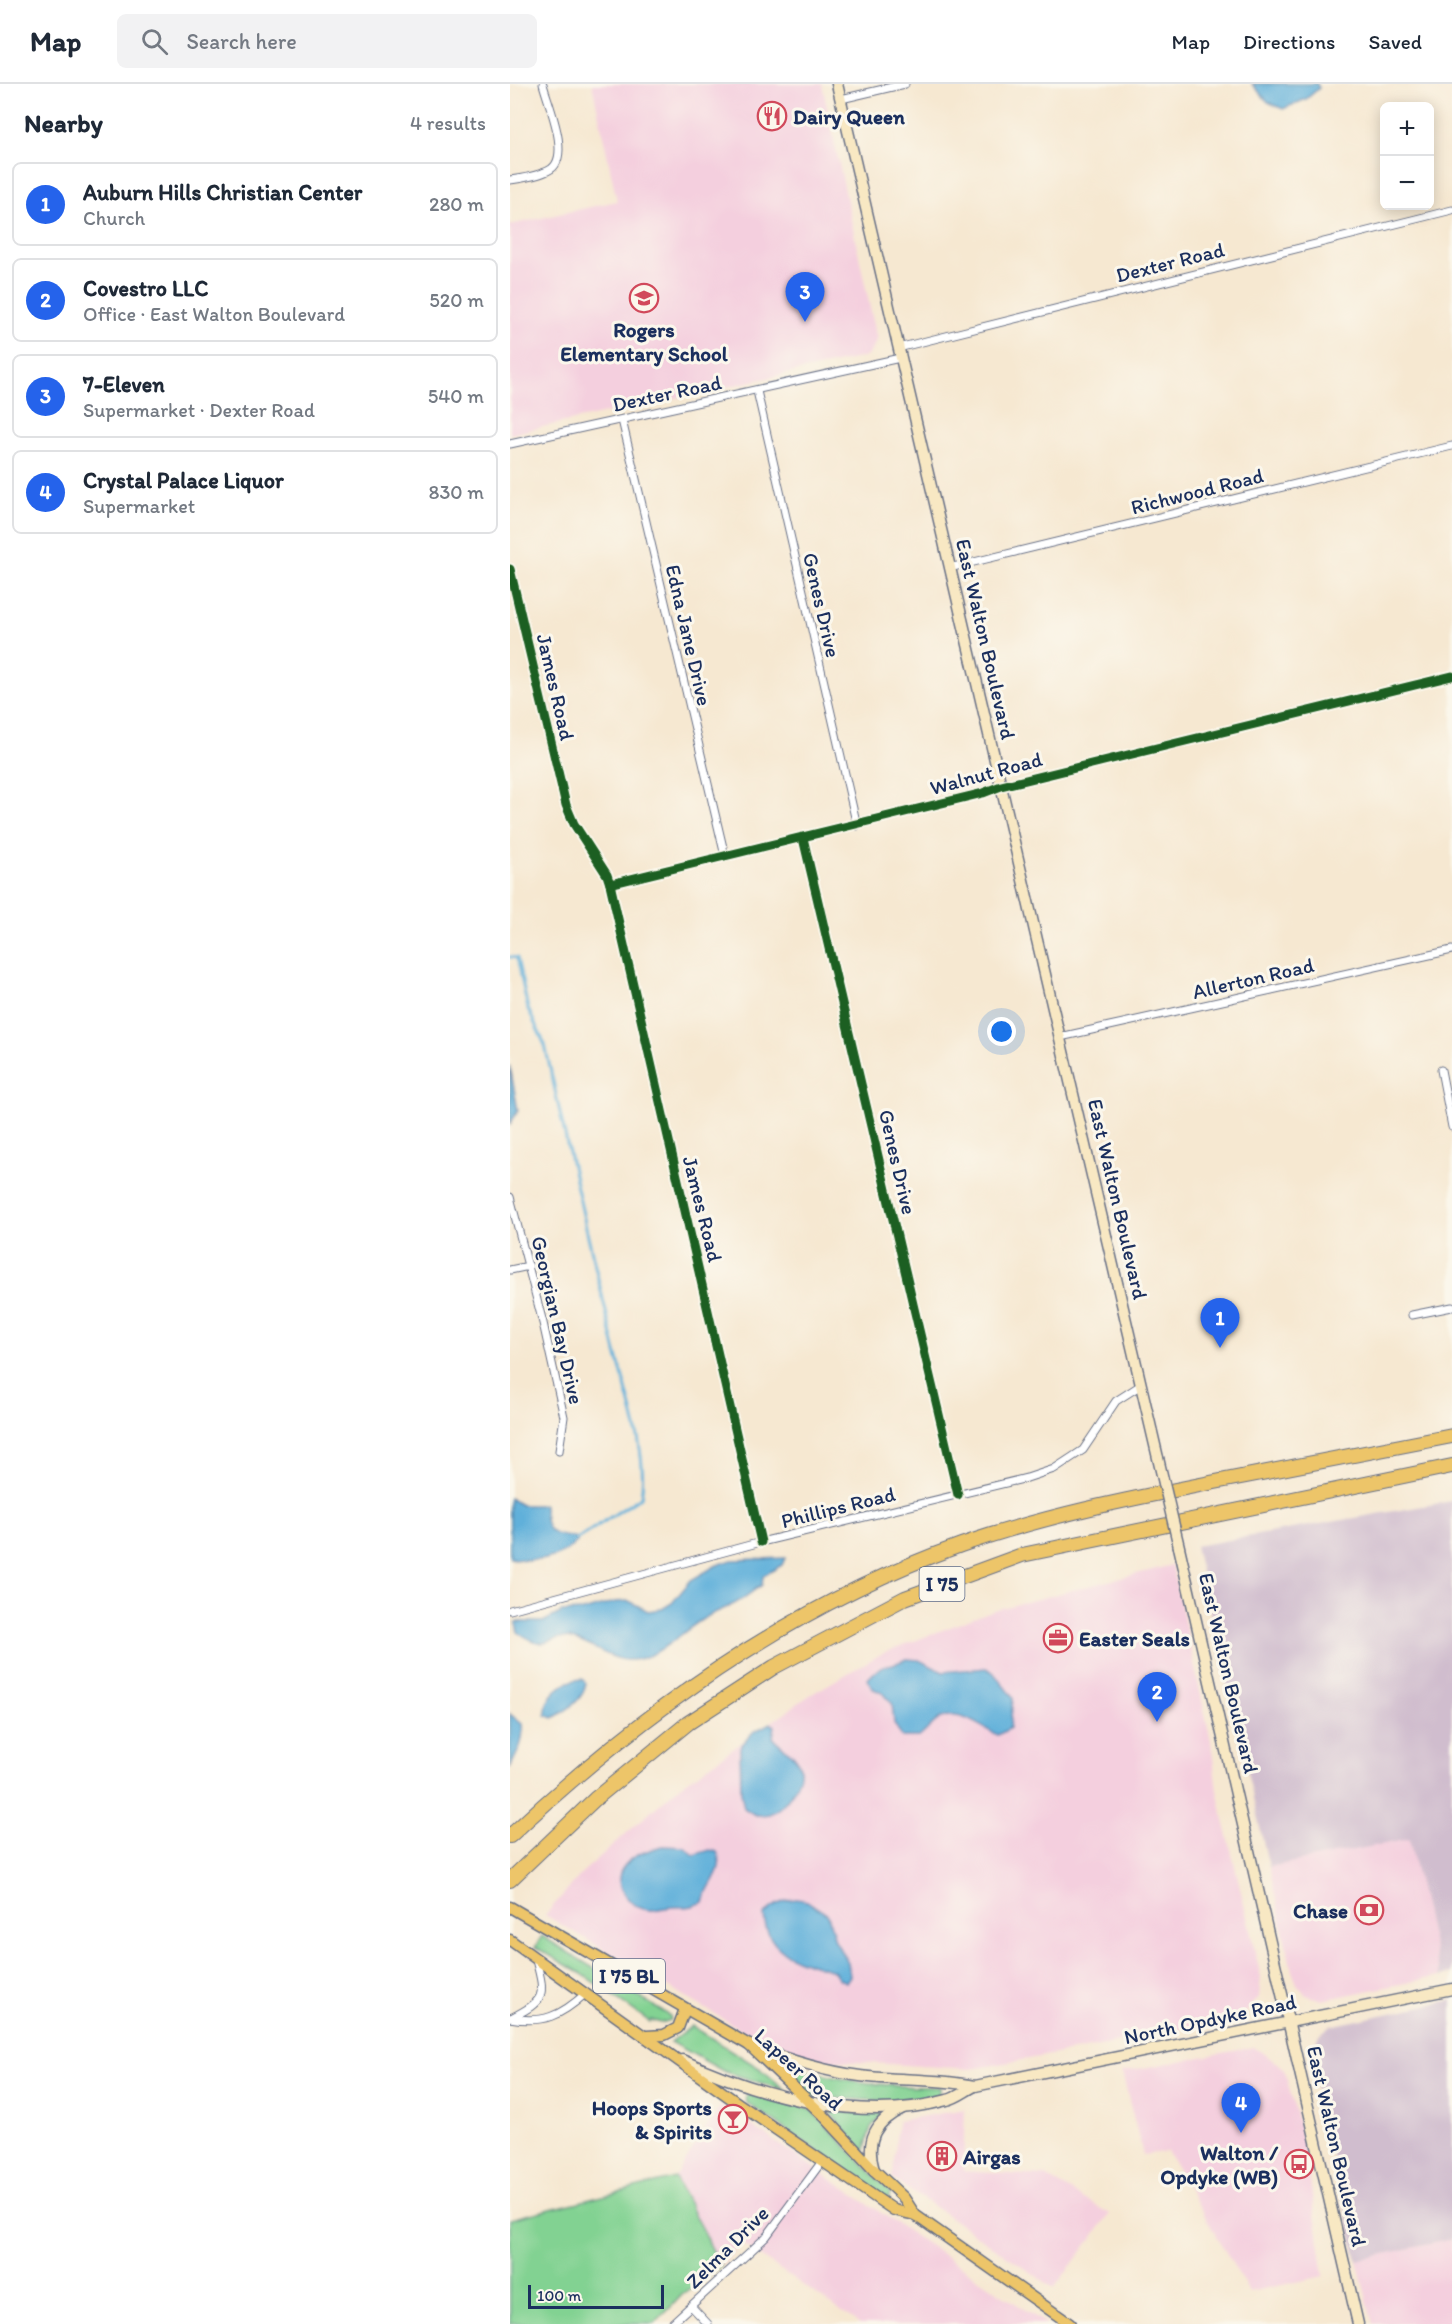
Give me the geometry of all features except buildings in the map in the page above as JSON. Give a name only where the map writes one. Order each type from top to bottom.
[{"type":"highway","name":"I 75","points":[[510,1836],[656,1712],[757,1644],[816,1611],[959,1546],[1039,1520],[1107,1503],[1452,1436]]},
{"type":"highway","name":"I 75","points":[[511,1879],[595,1799],[688,1723],[774,1667],[905,1598],[1022,1556],[1452,1466]]},
{"type":"main road","name":"East Walton Boulevard","points":[[837,84],[1358,2324]]},
{"type":"main road","name":"Lapeer Road","points":[[510,1907],[748,2045],[809,2101],[874,2170],[904,2198],[915,2215]]},
{"type":"main road","name":"Lapeer Road","points":[[510,1940],[677,2057],[739,2104],[894,2210],[915,2215],[1070,2324]]},
{"type":"main road","name":"North Opdyke Road","points":[[677,2057],[736,2083],[775,2095],[843,2106],[907,2106],[948,2100],[975,2086],[1452,1989]]},
{"type":"main road","points":[[646,2036],[664,2035],[678,2028],[685,2009]]},
{"type":"main road","name":"North Opdyke Road","points":[[748,2045],[806,2064],[851,2075],[904,2080],[946,2080],[975,2086]]},
{"type":"main road","points":[[874,2170],[869,2150],[873,2132],[884,2118],[907,2106]]},
{"type":"street","points":[[510,180],[551,169],[557,162],[560,142],[543,84]]},
{"type":"street","points":[[841,99],[905,84]]},
{"type":"street","name":"Dexter Road","points":[[510,444],[757,391],[1452,210]]},
{"type":"street","name":"Genes Drive","points":[[757,391],[857,826]]},
{"type":"street","name":"Edna Jane Drive","points":[[622,420],[725,856]]},
{"type":"street","name":"Richwood Road","points":[[949,568],[1452,446]]},
{"type":"street","name":"James Road","points":[[510,568],[569,813],[607,875],[610,884],[761,1542]]},
{"type":"street","name":"Walnut Road","points":[[610,884],[857,826],[982,794],[1001,786],[1452,676]]},
{"type":"street","name":"Genes Drive","points":[[803,838],[958,1495]]},
{"type":"street","name":"Allerton Road","points":[[1060,1037],[1452,950]]},
{"type":"street","points":[[1441,1070],[1452,1127]]},
{"type":"street","name":"Georgian Bay Drive","points":[[510,1197],[529,1266],[564,1417],[559,1451]]},
{"type":"street","points":[[510,1270],[529,1266]]},
{"type":"street","points":[[1412,1315],[1452,1307]]},
{"type":"street","name":"Phillips Road","points":[[510,1610],[761,1542],[958,1495],[1054,1469],[1083,1450],[1116,1401],[1141,1385]]},
{"type":"street","points":[[511,2018],[534,2006],[541,1996],[542,1980],[536,1957]]},
{"type":"street","points":[[511,2018],[526,2021],[549,2017],[566,2009],[586,1994]]},
{"type":"street","name":"Zelma Drive","points":[[671,2324],[770,2233],[823,2160]]},
{"type":"street","points":[[691,2306],[708,2324]]},
{"type":"shaded area","points":[[592,84],[822,84],[877,340],[868,356],[510,434],[510,225],[617,201]]},
{"type":"shaded area","points":[[1452,1501],[1452,1974],[1440,1976],[1409,1839],[1269,1867],[1195,1546]]},
{"type":"shaded area","points":[[1172,1565],[1211,1741],[1217,1790],[1261,1977],[1259,1997],[1244,2014],[1090,2048],[971,2069],[822,2060],[754,2037],[545,1915],[586,1869],[680,1786],[810,1695],[883,1653],[994,1610]]},
{"type":"shaded area","points":[[1409,1838],[1440,1976],[1322,2000],[1306,1995],[1297,1984],[1292,1971],[1269,1867]]},
{"type":"shaded area","points":[[1452,2000],[1452,2239],[1357,2260],[1312,2070],[1313,2048],[1318,2036],[1330,2026]]},
{"type":"shaded area","points":[[1254,2047],[1284,2068],[1306,2153],[1324,2276],[1249,2292],[1167,2151],[1143,2155],[1122,2072]]},
{"type":"shaded area","points":[[721,2105],[1046,2324],[860,2324],[741,2243],[721,2266],[675,2178]]},
{"type":"shaded area","points":[[965,2109],[963,2171],[1045,2176],[1110,2214],[1054,2288],[892,2178],[898,2121]]},
{"type":"shaded area","points":[[1452,2239],[1452,2324],[1373,2324],[1357,2260]]},
{"type":"green space","points":[[542,1936],[670,2016],[671,2020],[661,2023],[651,2020],[650,2022],[582,1974],[535,1947]]},
{"type":"green space","points":[[692,2026],[761,2069],[787,2091],[723,2071],[671,2042]]},
{"type":"green space","points":[[783,2064],[861,2082],[940,2087],[940,2095],[888,2101],[814,2097],[781,2069]]},
{"type":"green space","points":[[748,2094],[809,2108],[890,2192],[889,2198],[884,2197],[747,2103]]},
{"type":"green space","points":[[828,2110],[884,2114],[871,2127],[864,2152]]},
{"type":"green space","points":[[675,2178],[721,2266],[682,2295],[655,2324],[510,2324],[510,2219]]},
{"type":"water","points":[[1252,84],[1317,84],[1319,88],[1306,99],[1283,109],[1268,102]]},
{"type":"water","points":[[510,1066],[518,1111],[510,1124]]},
{"type":"water","points":[[510,1498],[521,1505],[544,1505],[545,1520],[549,1530],[558,1535],[574,1537],[577,1542],[561,1554],[546,1559],[510,1558]]},
{"type":"water","points":[[785,1558],[782,1565],[763,1576],[762,1585],[744,1598],[706,1617],[658,1651],[638,1659],[628,1660],[614,1657],[572,1639],[558,1638],[544,1643],[538,1642],[518,1632],[516,1622],[543,1622],[562,1612],[583,1611],[615,1602],[629,1601],[648,1611],[662,1609],[672,1603],[691,1580],[717,1565],[732,1560]]},
{"type":"water","points":[[907,1659],[919,1660],[943,1672],[986,1668],[993,1672],[1013,1698],[1010,1728],[998,1735],[971,1720],[949,1716],[938,1720],[919,1737],[902,1737],[894,1723],[892,1703],[884,1694],[872,1688],[868,1679],[882,1668]]},
{"type":"water","points":[[582,1679],[586,1683],[585,1689],[574,1704],[553,1718],[546,1715],[548,1702],[556,1690],[568,1682]]},
{"type":"water","points":[[510,1714],[522,1724],[523,1730],[520,1747],[510,1768]]},
{"type":"water","points":[[770,1723],[775,1726],[773,1737],[797,1760],[799,1778],[792,1793],[781,1806],[769,1814],[755,1815],[744,1808],[741,1792],[740,1747],[753,1732]]},
{"type":"water","points":[[663,1846],[684,1847],[694,1855],[710,1850],[717,1852],[718,1871],[703,1902],[690,1906],[648,1910],[635,1905],[625,1895],[619,1882],[622,1869],[640,1854]]},
{"type":"water","points":[[797,1899],[807,1901],[828,1915],[835,1941],[848,1963],[850,1976],[846,1982],[839,1979],[834,1971],[788,1955],[772,1940],[764,1915],[779,1904]]},
{"type":"waterway","points":[[510,957],[517,958],[528,1009],[545,1045],[642,1461],[641,1497],[576,1540]]},
{"type":"cycle path","points":[[510,569],[566,805],[574,824],[607,875],[610,884],[761,1542]]},
{"type":"cycle path","points":[[610,884],[1452,676]]},
{"type":"cycle path","points":[[803,838],[958,1495]]},
{"type":"place","name":"Dairy Queen","points":[[772,116]]},
{"type":"place","name":"Rogers Elementary School","points":[[644,298]]},
{"type":"place","name":"7-Eleven","points":[[805,322]]},
{"type":"place","name":"Auburn Hills Christian Center","points":[[1220,1348]]},
{"type":"place","name":"Easter Seals","points":[[1058,1638]]},
{"type":"place","name":"Covestro LLC","points":[[1157,1722]]},
{"type":"place","name":"Chase","points":[[1369,1910]]},
{"type":"place","name":"Hoops Sports & Spirits","points":[[733,2119]]},
{"type":"place","name":"Crystal Palace Liquor","points":[[1241,2133]]},
{"type":"place","name":"Airgas","points":[[942,2156]]},
{"type":"place","name":"Walton / Opdyke (WB)","points":[[1299,2164]]}]
